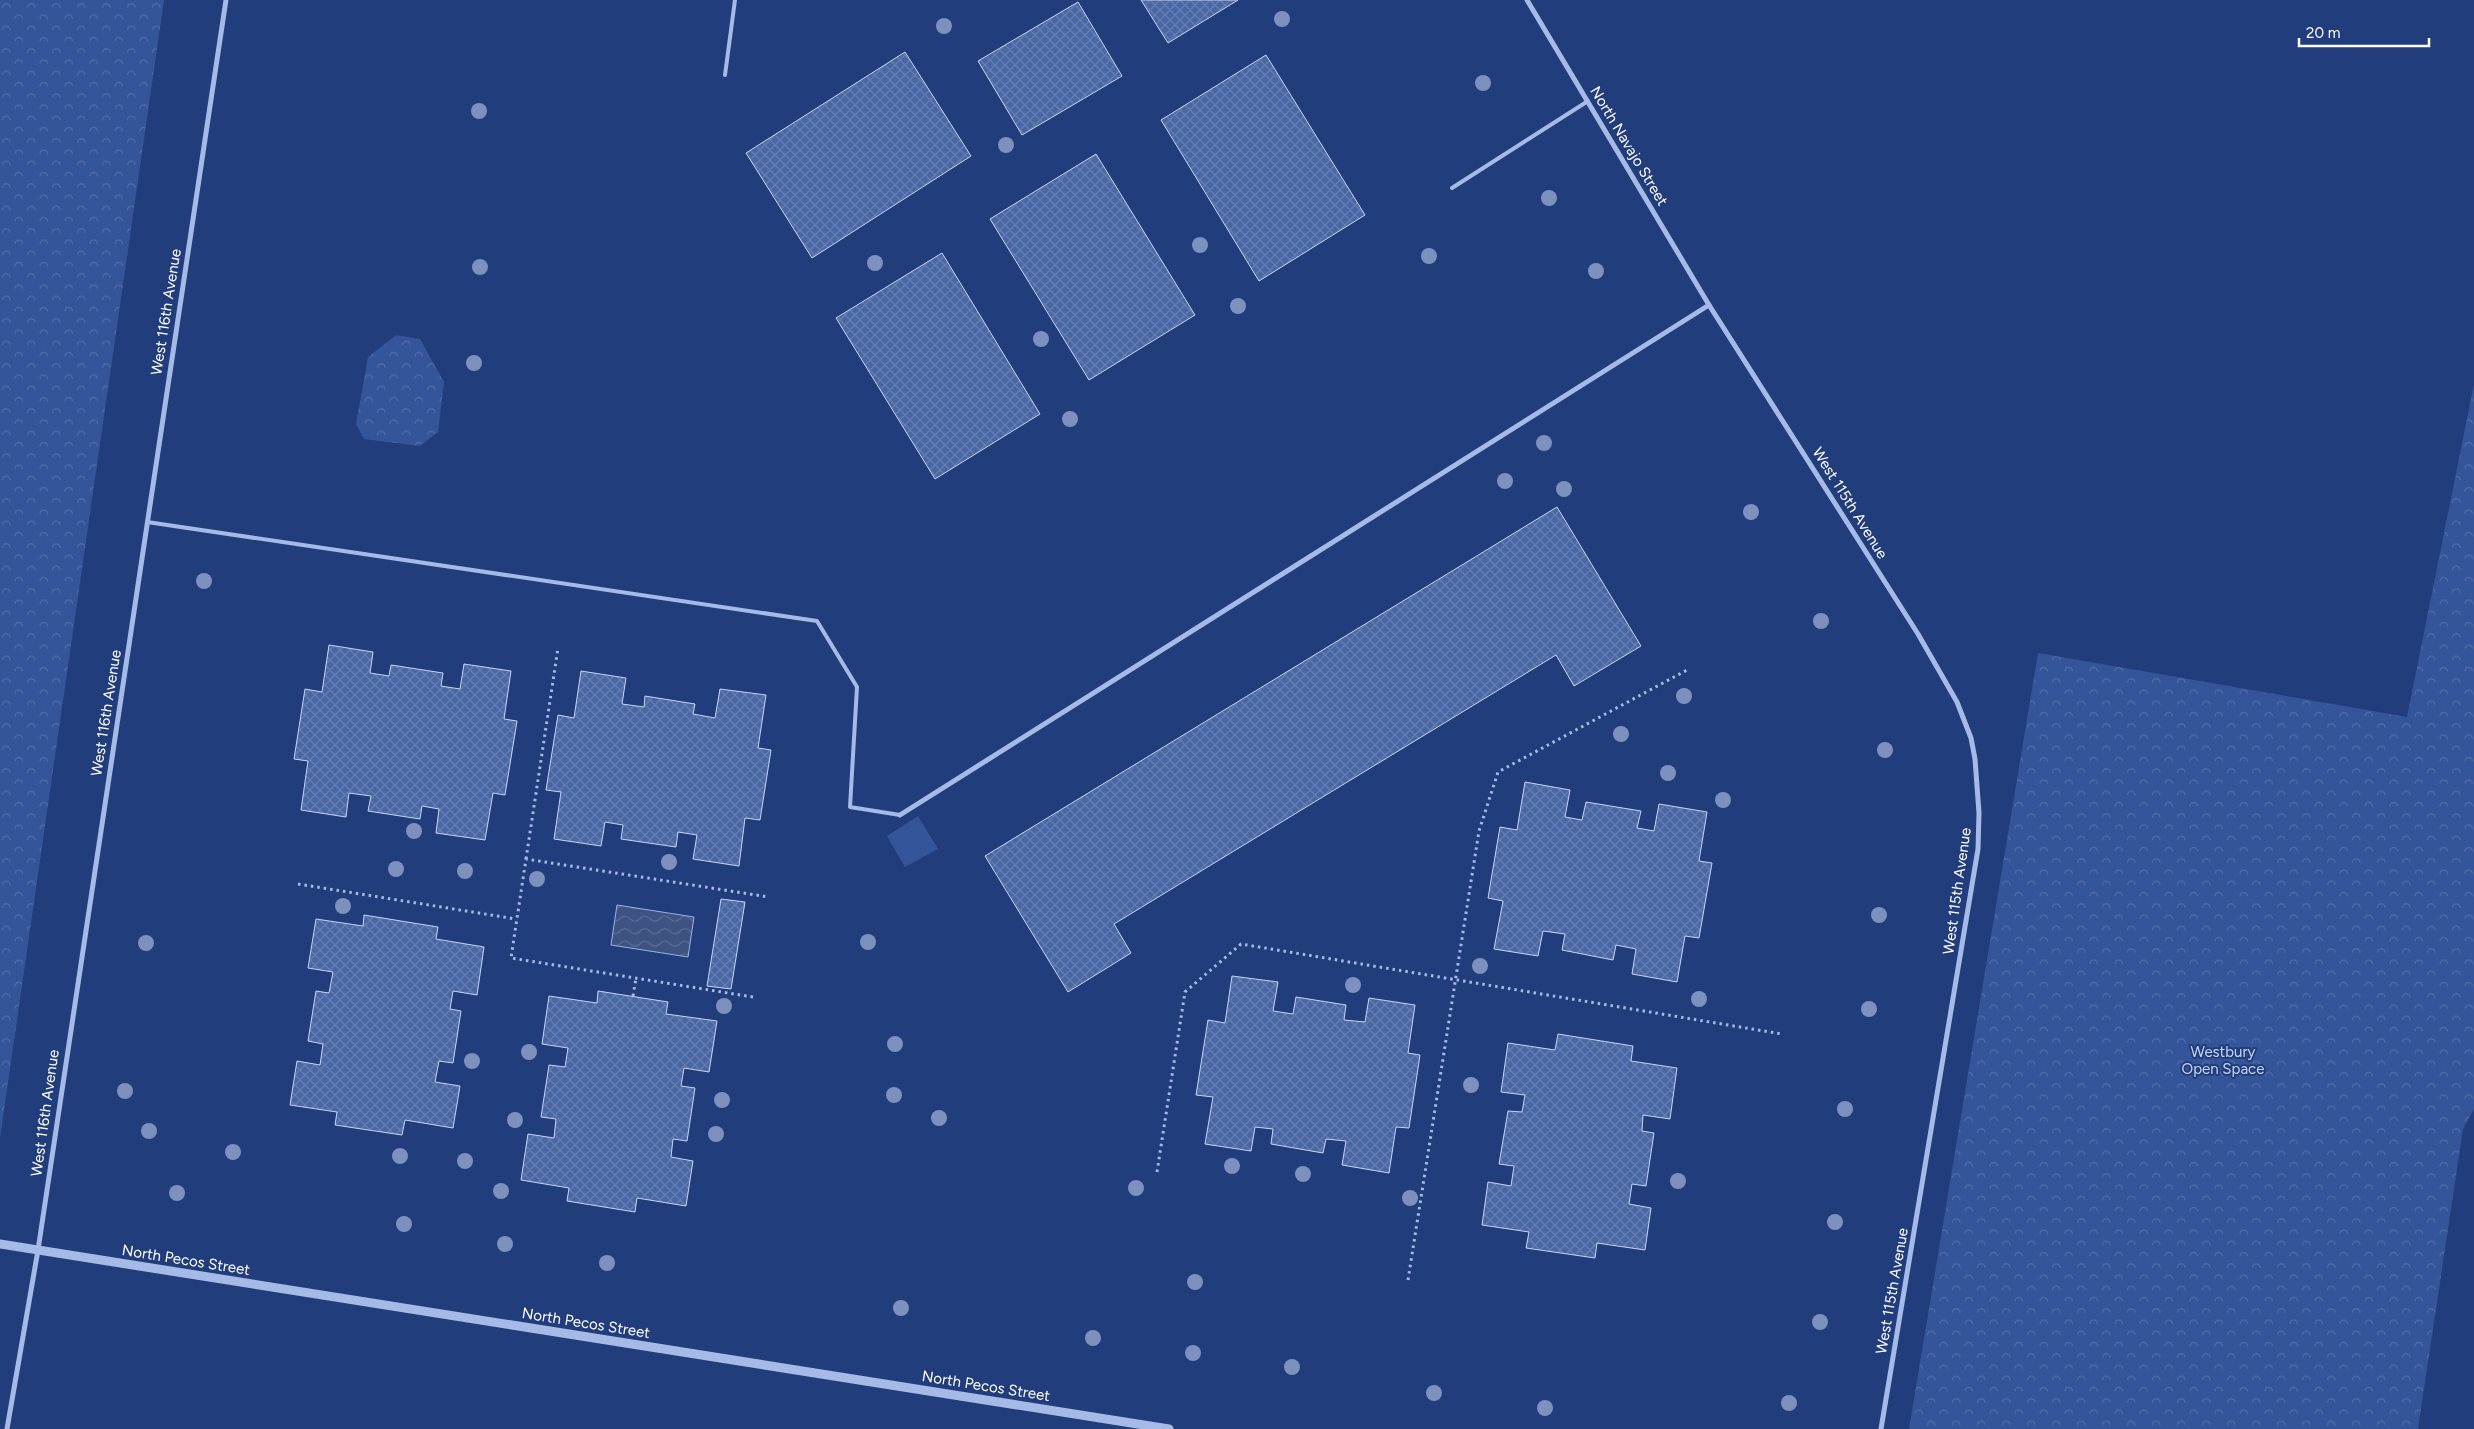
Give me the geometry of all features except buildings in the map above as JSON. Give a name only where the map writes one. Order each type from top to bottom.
[{"type":"street","name":"West 116th Avenue","points":[[7,1429],[38,1250],[226,0]]},
{"type":"street","name":"North Navajo Street","points":[[1527,0],[1709,305]]},
{"type":"street","points":[[900,815],[1709,305]]},
{"type":"street","name":"West 115th Avenue","points":[[1709,305],[1918,634],[1957,702],[1975,759],[1979,813],[1978,849],[1881,1429]]},
{"type":"street","name":"North Pecos Street","points":[[0,1244],[1168,1429]]},
{"type":"lane","points":[[725,75],[736,0]]},
{"type":"lane","points":[[1452,188],[1588,102]]},
{"type":"lane","points":[[148,522],[817,621],[857,687],[850,807],[900,815]]},
{"type":"path","points":[[558,648],[510,958],[754,997]]},
{"type":"path","points":[[1408,1280],[1479,831],[1498,772],[1687,670]]},
{"type":"path","points":[[526,859],[769,896]]},
{"type":"path","points":[[298,884],[516,919]]},
{"type":"path","points":[[1157,1172],[1185,992],[1240,944],[1782,1034]]},
{"type":"path","points":[[633,996],[636,978]]},
{"type":"green space","points":[[0,0],[164,0],[0,1138]]},
{"type":"green space","points":[[396,335],[420,339],[444,382],[438,432],[420,446],[364,439],[356,424],[368,357]]},
{"type":"green space","name":"Westbury Open Space","points":[[2474,384],[2474,1109],[2463,1129],[2418,1429],[1909,1429],[2038,653],[2407,717]]},
{"type":"green space","points":[[918,816],[938,849],[905,867],[887,836]]},
{"type":"water","points":[[617,905],[694,917],[688,957],[611,945]]}]
